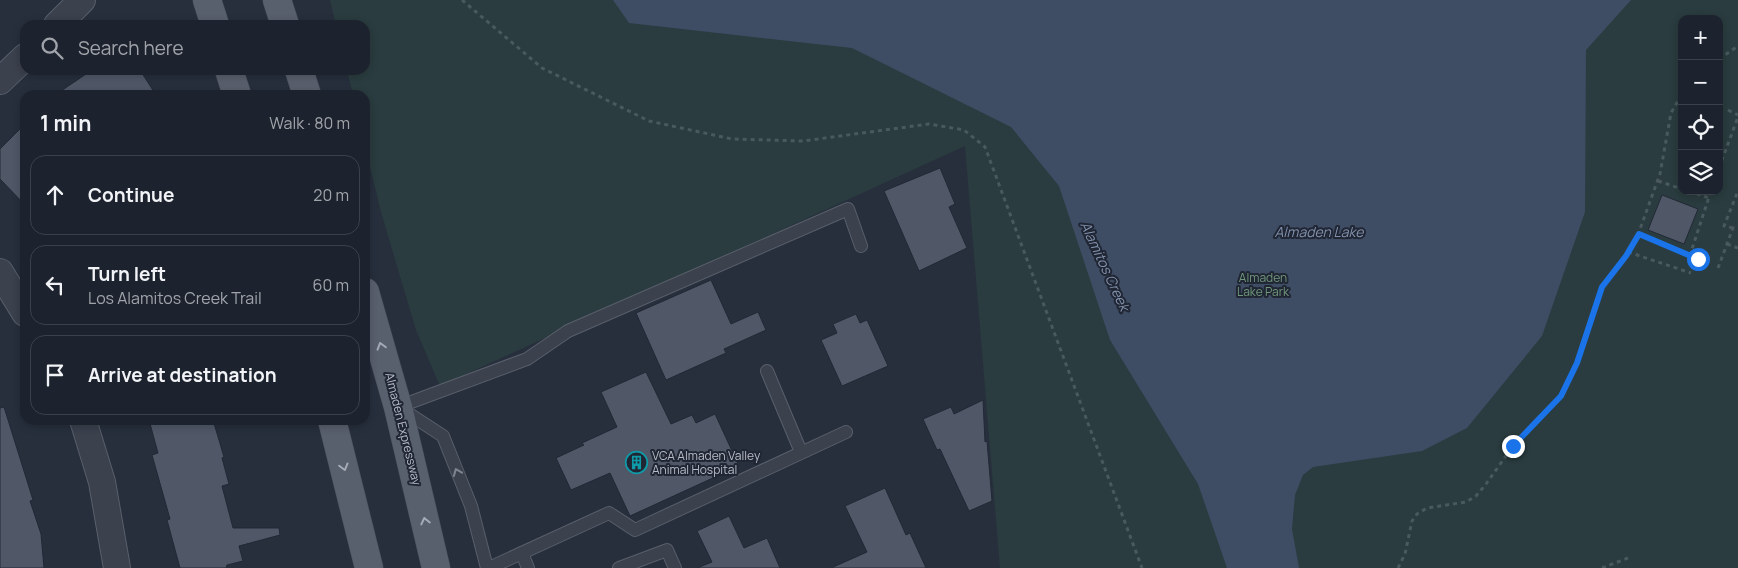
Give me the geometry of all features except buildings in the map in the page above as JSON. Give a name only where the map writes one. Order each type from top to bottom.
[{"type":"main road","points":[[207,0],[213,20]]},
{"type":"main road","points":[[277,0],[283,20]]},
{"type":"main road","points":[[231,75],[235,90]]},
{"type":"main road","points":[[301,75],[305,90]]},
{"type":"main road","name":"Almaden Expressway","points":[[370,309],[398,407],[436,568]]},
{"type":"main road","points":[[333,425],[369,568]]},
{"type":"street","points":[[62,20],[82,0]]},
{"type":"street","points":[[0,81],[20,62]]},
{"type":"street","points":[[0,272],[20,305]]},
{"type":"street","points":[[84,425],[102,482],[117,568]]},
{"type":"lane","points":[[398,407],[527,359],[568,331],[848,209],[861,246]]},
{"type":"lane","points":[[767,371],[801,452]]},
{"type":"lane","points":[[398,407],[443,436],[471,506],[488,568],[609,513],[635,530],[846,432]]},
{"type":"lane","points":[[619,568],[668,550],[675,568]]},
{"type":"lane","points":[[522,553],[528,568]]},
{"type":"path","points":[[1723,55],[1738,46]]},
{"type":"path","points":[[1398,568],[1405,554],[1412,521],[1417,514],[1427,508],[1466,502],[1476,496],[1513,446],[1561,396],[1577,363],[1602,287],[1639,234],[1658,181],[1671,113],[1678,101]]},
{"type":"path","points":[[1723,157],[1738,116],[1728,110]]},
{"type":"path","points":[[1658,181],[1678,188]]},
{"type":"path","points":[[1738,191],[1724,226],[1738,230]]},
{"type":"path","points":[[1700,195],[1709,198]]},
{"type":"path","points":[[1690,255],[1710,195]]},
{"type":"path","points":[[1718,268],[1733,228]]},
{"type":"path","points":[[1639,234],[1698,259]]},
{"type":"path","points":[[1727,244],[1738,248]]},
{"type":"path","points":[[1628,252],[1691,273]]},
{"type":"path","points":[[1602,568],[1628,558]]},
{"type":"green space","name":"Almaden Lake Park","points":[[330,0],[1738,0],[1738,568],[1000,568],[965,146],[440,386],[416,330],[381,212],[370,167],[370,90],[352,90],[348,75],[370,75],[370,20],[335,20]]},
{"type":"water","name":"Almaden Lake","points":[[613,0],[1631,0],[1586,50],[1585,212],[1542,336],[1467,428],[1422,451],[1313,467],[1303,475],[1295,495],[1292,529],[1299,568],[1227,568],[1198,484],[1110,340],[1059,186],[1011,127],[852,48],[629,23]]},
{"type":"place","name":"VCA Almaden Valley Animal Hospital","points":[[636,463]]},
{"type":"route","points":[[1513,446],[1561,396],[1577,363],[1602,287],[1612,271],[1626,256],[1639,234],[1698,259]]},
{"type":"water label","name":"Alamitos Creek","points":[[1105,266]]}]
